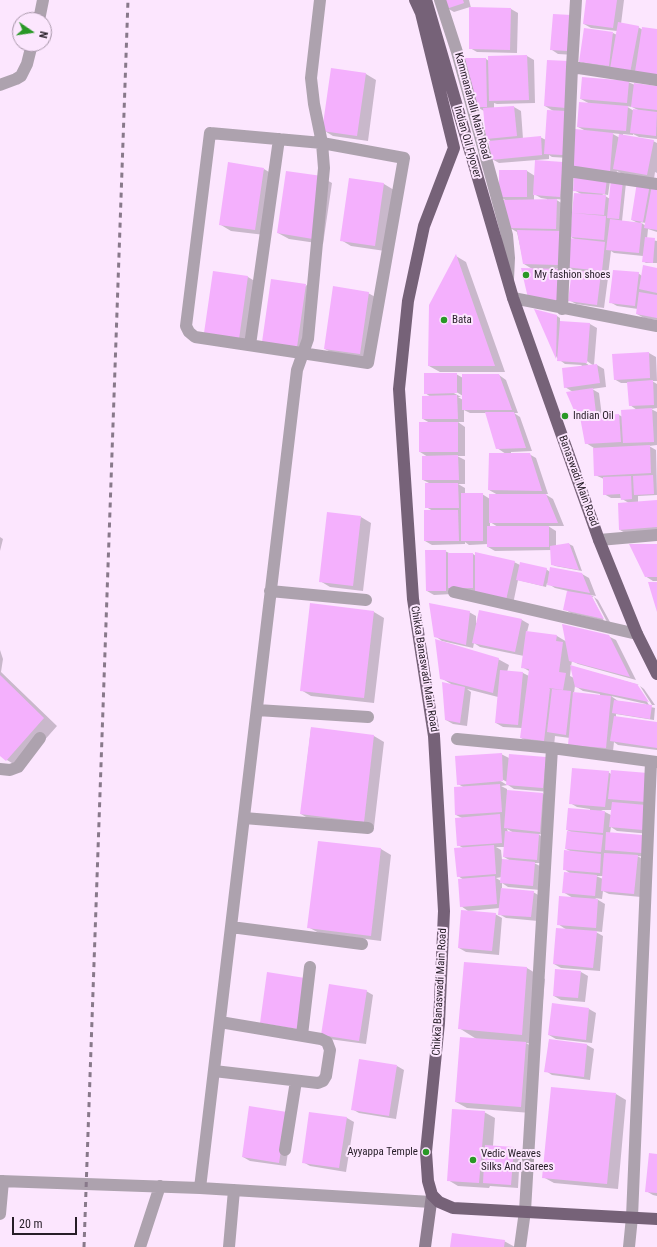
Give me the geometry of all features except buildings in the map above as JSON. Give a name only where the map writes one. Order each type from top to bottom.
[{"type":"main road","name":"Indian Oil Flyover","points":[[415,0],[421,13],[454,148]]},
{"type":"main road","name":"Indian Oil Flyover","points":[[426,0],[508,283]]},
{"type":"main road","name":"Chikka Banaswadi Main Road","points":[[432,1199],[428,1181],[426,1152],[440,1023],[444,911],[434,736],[413,599],[399,389],[408,301],[424,226],[454,148]]},
{"type":"main road","name":"Banaswadi Main Road","points":[[508,283],[599,540],[637,634],[657,674]]},
{"type":"main road","points":[[426,1247],[432,1199],[453,1208],[657,1218]]},
{"type":"street","points":[[41,12],[43,0]]},
{"type":"street","points":[[200,1188],[297,370],[308,339],[324,168],[322,143],[314,104],[311,78],[320,0]]},
{"type":"street","name":"Kammanahalli Main Road","points":[[440,0],[457,52],[507,235],[509,258],[508,283]]},
{"type":"street","points":[[562,309],[576,0]]},
{"type":"street","points":[[0,85],[20,76],[27,64],[30,52]]},
{"type":"street","points":[[572,67],[657,80]]},
{"type":"street","points":[[210,133],[322,143],[404,158],[368,362],[195,336],[189,332],[186,326],[210,133]]},
{"type":"street","points":[[250,345],[279,139]]},
{"type":"street","points":[[568,171],[657,184]]},
{"type":"street","points":[[513,298],[562,309],[657,326]]},
{"type":"street","points":[[599,540],[657,535]]},
{"type":"street","points":[[270,591],[366,600]]},
{"type":"street","points":[[454,592],[637,634]]},
{"type":"street","points":[[257,710],[368,717]]},
{"type":"street","points":[[0,769],[10,770],[18,767],[40,738]]},
{"type":"street","points":[[457,739],[552,748],[654,762],[632,1217],[629,1247]]},
{"type":"street","points":[[520,1247],[525,1211],[552,748]]},
{"type":"street","points":[[244,818],[368,828]]},
{"type":"street","points":[[231,927],[362,944]]},
{"type":"street","points":[[302,1035],[310,967]]},
{"type":"street","points":[[214,1071],[318,1084],[323,1081],[326,1076],[330,1050],[327,1042],[321,1039],[220,1022]]},
{"type":"street","points":[[285,1150],[296,1081]]},
{"type":"street","points":[[0,1214],[2,1181],[160,1186],[432,1199]]},
{"type":"street","points":[[140,1247],[160,1186]]},
{"type":"street","points":[[229,1247],[234,1190]]},
{"type":"railway","points":[[84,1247],[128,0]]},
{"type":"place","name":"My fashion shoes","points":[[526,275]]},
{"type":"place","name":"Bata","points":[[444,320]]},
{"type":"place","name":"Indian Oil","points":[[565,416]]},
{"type":"place","name":"Ayyappa Temple","points":[[426,1152]]},
{"type":"place","name":"Vedic Weaves Silks And Sarees","points":[[473,1160]]}]
